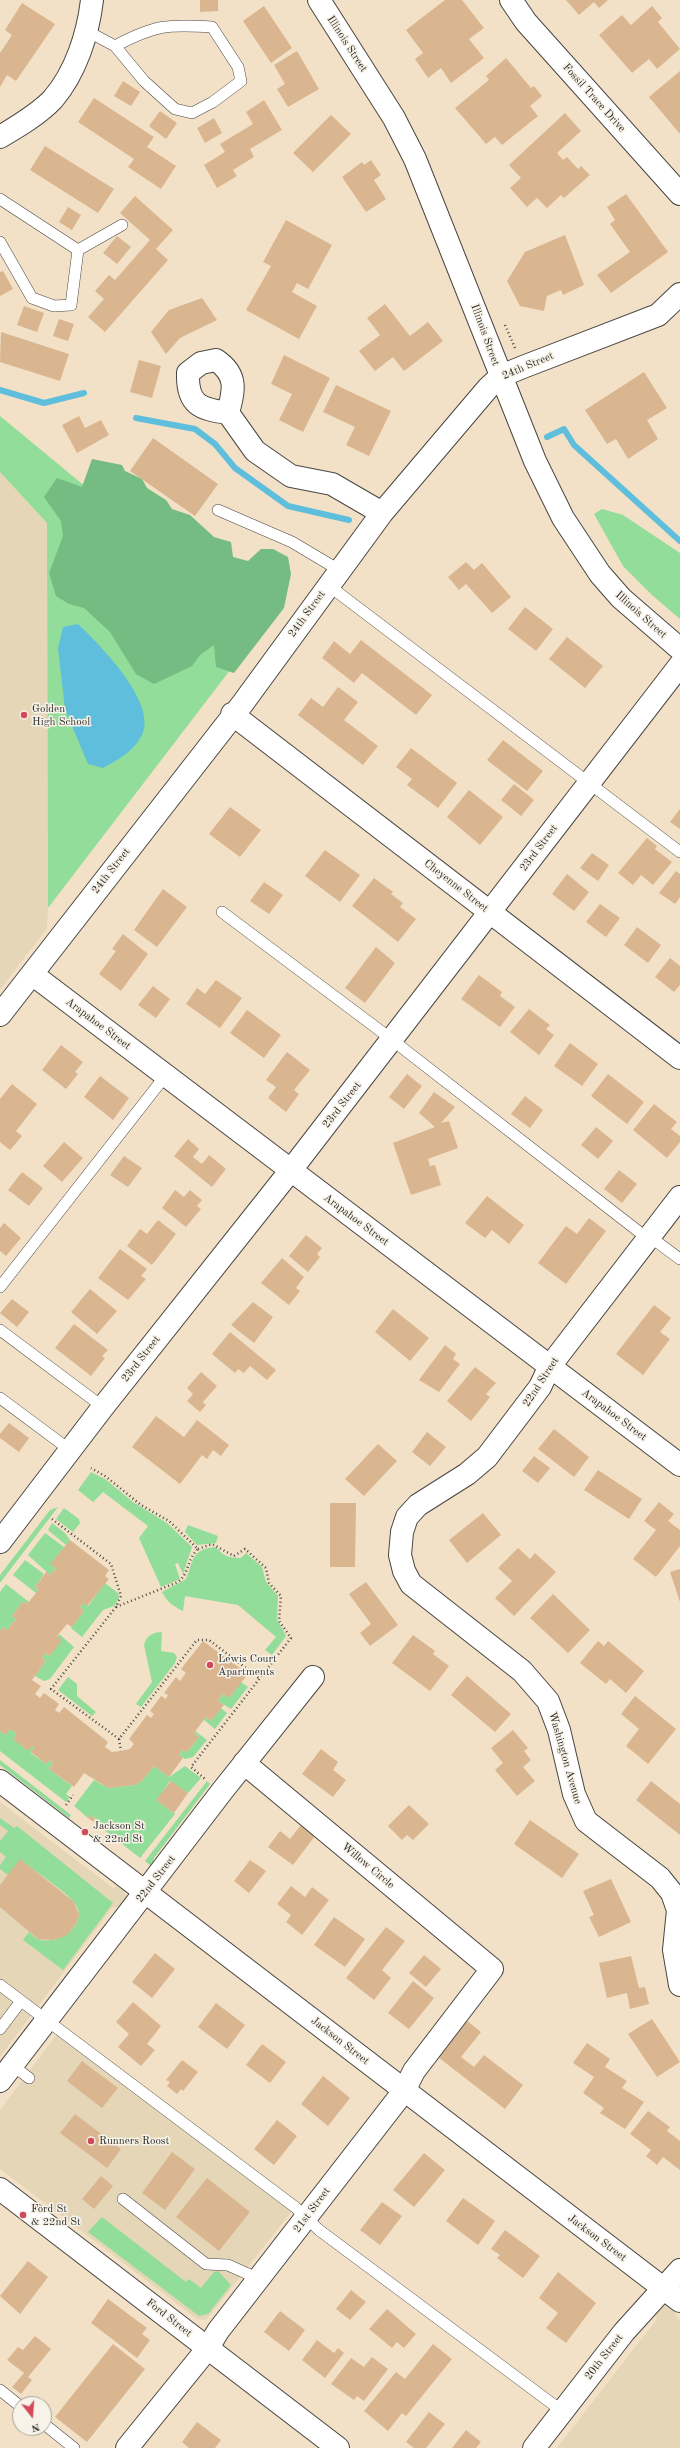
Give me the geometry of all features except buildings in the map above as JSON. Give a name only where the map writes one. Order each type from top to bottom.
[{"type":"street","name":"Illinois Street","points":[[319,0],[394,118],[415,159],[484,328],[501,376],[535,461],[563,518],[581,547],[620,598],[680,649]]},
{"type":"street","name":"Fossil Trace Drive","points":[[510,0],[526,22],[680,194]]},
{"type":"street","points":[[0,136],[16,128],[52,100],[75,63],[87,31],[88,1]]},
{"type":"street","name":"24th Street","points":[[0,1015],[232,714],[382,513],[488,388],[501,376],[658,315],[680,294]]},
{"type":"street","points":[[228,413],[254,451],[291,476],[332,484],[382,513]]},
{"type":"street","name":"23rd Street","points":[[0,1542],[103,1407],[392,1040],[680,665]]},
{"type":"street","name":"Cheyenne Street","points":[[232,714],[680,1058]]},
{"type":"street","name":"Arapahoe Street","points":[[32,974],[680,1465]]},
{"type":"street","name":"22nd Street","points":[[400,1555],[402,1532],[407,1518],[418,1505],[467,1474],[487,1457],[540,1387],[550,1366],[680,1197]]},
{"type":"street","name":"Washington Avenue","points":[[400,1555],[404,1571],[410,1584],[522,1671],[548,1701],[559,1730],[574,1794],[586,1820],[660,1878],[672,1893],[679,1908],[674,1950],[680,1985]]},
{"type":"street","name":"22nd Street","points":[[13,2075],[46,2020],[244,1763],[313,1677]]},
{"type":"street","name":"Willow Circle","points":[[244,1763],[492,1969]]},
{"type":"street","name":"Jackson Street","points":[[0,1781],[672,2295]]},
{"type":"street","name":"21st Street","points":[[127,2448],[208,2348],[218,2331],[260,2279],[306,2216],[404,2091],[414,2071],[492,1969]]},
{"type":"street","name":"Ford Street","points":[[0,2189],[338,2448]]},
{"type":"street","name":"20th Street","points":[[534,2448],[624,2332],[672,2295],[680,2270]]},
{"type":"lane","points":[[87,31],[115,46],[144,81],[175,109],[192,113],[213,102],[241,81],[238,67],[212,27],[175,24],[146,30],[115,46]]},
{"type":"lane","points":[[0,199],[78,250]]},
{"type":"lane","points":[[78,250],[122,225]]},
{"type":"lane","points":[[0,242],[32,298],[54,306],[72,305],[78,250]]},
{"type":"lane","points":[[218,510],[292,542],[589,782],[680,852]]},
{"type":"lane","points":[[222,912],[392,1040],[648,1237],[680,1259]]},
{"type":"lane","points":[[0,1287],[166,1075]]},
{"type":"lane","points":[[0,1330],[103,1407]]},
{"type":"lane","points":[[0,1398],[70,1450]]},
{"type":"lane","points":[[0,1985],[306,2216],[319,2230],[562,2411]]},
{"type":"lane","points":[[0,2029],[21,2000]]},
{"type":"lane","points":[[123,2200],[206,2264],[228,2265],[260,2279]]},
{"type":"lane","points":[[0,2390],[12,2400]]},
{"type":"lane","points":[[52,2430],[74,2448]]},
{"type":"path","points":[[91,1468],[105,1476],[141,1505],[169,1521],[198,1549]]},
{"type":"path","points":[[52,1519],[111,1564],[122,1596],[116,1607],[51,1689],[119,1739],[121,1751]]},
{"type":"path","points":[[116,1607],[178,1582],[185,1576],[192,1555],[198,1549],[212,1544],[234,1556],[245,1549],[266,1568],[269,1583],[281,1596],[279,1621],[291,1638],[190,1767],[223,1790]]},
{"type":"path","points":[[119,1739],[197,1640],[209,1640],[259,1678]]},
{"type":"path","points":[[66,1805],[73,1795]]},
{"type":"shaded area","name":"Golden High School","points":[[0,472],[47,523],[48,908],[47,928],[0,990]]},
{"type":"shaded area","points":[[0,1802],[113,1888],[116,1886],[124,1890],[127,1899],[121,1906],[112,1908],[0,2057]]},
{"type":"shaded area","points":[[60,2030],[295,2207],[206,2320],[197,2319],[0,2169],[0,2110]]},
{"type":"shaded area","points":[[665,2305],[669,2305],[675,2310],[676,2316],[680,2320],[680,2448],[557,2448],[657,2319],[655,2314]]},
{"type":"green space","points":[[0,416],[260,631],[48,908],[47,523],[0,472]]},
{"type":"green space","points":[[92,459],[122,465],[125,471],[142,479],[147,488],[166,500],[172,509],[190,515],[214,537],[231,542],[233,557],[248,561],[261,549],[273,549],[288,557],[291,574],[284,608],[234,673],[216,667],[214,645],[200,655],[192,666],[154,684],[136,674],[110,632],[84,608],[69,604],[56,596],[49,573],[63,536],[61,521],[44,497],[57,478],[82,487]]},
{"type":"green space","points":[[602,509],[623,515],[680,553],[680,619],[652,595],[623,566],[594,514]]},
{"type":"green space","points":[[91,1472],[105,1479],[133,1502],[167,1523],[192,1547],[183,1574],[178,1563],[175,1564],[180,1579],[161,1587],[139,1538],[148,1526],[103,1492],[93,1502],[78,1490]]},
{"type":"green space","points":[[58,1507],[0,1583],[0,1575],[50,1510]]},
{"type":"green space","points":[[64,1508],[79,1519],[80,1523],[73,1532],[56,1519]]},
{"type":"green space","points":[[52,1523],[65,1533],[70,1540],[66,1545],[48,1530]]},
{"type":"green space","points":[[188,1525],[218,1536],[216,1543],[197,1545],[185,1532]]},
{"type":"green space","points":[[45,1533],[64,1547],[51,1564],[56,1568],[50,1575],[28,1555]]},
{"type":"green space","points":[[216,1547],[221,1553],[233,1558],[241,1558],[246,1553],[262,1567],[266,1582],[278,1596],[277,1619],[286,1636],[272,1655],[265,1650],[276,1637],[238,1605],[185,1596],[183,1611],[171,1603],[162,1592],[186,1579],[192,1561],[198,1553],[208,1548]]},
{"type":"green space","points":[[25,1560],[44,1574],[35,1587],[38,1590],[36,1593],[13,1575]]},
{"type":"green space","points":[[105,1583],[118,1593],[119,1598],[114,1606],[103,1610],[82,1637],[71,1628],[84,1611],[80,1607],[83,1603],[88,1606]]},
{"type":"green space","points":[[6,1584],[29,1602],[27,1604],[23,1601],[12,1616],[16,1619],[7,1630],[3,1627],[0,1631],[0,1592]]},
{"type":"green space","points":[[162,1632],[161,1651],[174,1653],[177,1657],[175,1663],[141,1707],[136,1704],[152,1682],[144,1645],[146,1639],[150,1635]]},
{"type":"green space","points":[[59,1634],[74,1647],[50,1679],[44,1681],[35,1676],[46,1661],[42,1658],[46,1653],[50,1656]]},
{"type":"green space","points":[[68,1677],[77,1684],[77,1696],[96,1712],[92,1716],[58,1690]]},
{"type":"green space","points":[[241,1682],[248,1687],[231,1709],[218,1701],[223,1694],[229,1698]]},
{"type":"green space","points":[[221,1708],[227,1713],[215,1729],[204,1720],[206,1717],[211,1721]]},
{"type":"green space","points":[[10,1729],[17,1734],[13,1739],[28,1750],[32,1746],[34,1748],[31,1753],[46,1764],[50,1760],[53,1763],[49,1769],[72,1786],[66,1794],[70,1797],[66,1802],[0,1751],[0,1731],[6,1735]]},
{"type":"green space","points":[[195,1731],[207,1740],[193,1757],[185,1759],[179,1755],[182,1750],[187,1752],[199,1737],[194,1733]]},
{"type":"green space","points":[[0,1760],[71,1815],[69,1818],[0,1765]]},
{"type":"green space","points":[[154,1766],[169,1777],[185,1766],[201,1778],[188,1793],[170,1781],[157,1800],[175,1814],[140,1858],[98,1825],[100,1822],[90,1815],[88,1818],[74,1806],[94,1780],[108,1788],[135,1785],[142,1781]]},
{"type":"green space","points":[[207,1781],[210,1784],[154,1858],[152,1867],[145,1861]]},
{"type":"green space","points":[[0,1818],[14,1828],[17,1826],[113,1903],[63,1970],[23,1940],[29,1932],[33,1936],[46,1941],[55,1940],[63,1936],[76,1925],[78,1910],[74,1902],[69,1897],[20,1860],[8,1875],[0,1869],[0,1865],[6,1857],[0,1852],[0,1841],[8,1831],[0,1825]]},
{"type":"green space","points":[[102,2217],[186,2282],[189,2279],[201,2288],[214,2272],[218,2271],[231,2285],[208,2314],[199,2316],[88,2232]]},
{"type":"water","points":[[78,624],[112,659],[124,675],[142,707],[145,722],[142,735],[130,751],[103,768],[88,764],[65,709],[58,648],[63,627]]},
{"type":"waterway","points":[[0,390],[44,403],[84,393]]},
{"type":"waterway","points":[[136,418],[195,429],[215,444],[235,468],[288,506],[349,520]]},
{"type":"waterway","points":[[547,437],[564,429],[574,445],[680,541]]},
{"type":"place","name":"Golden High School","points":[[24,715]]},
{"type":"place","name":"Lewis Court Apartments","points":[[210,1665]]},
{"type":"place","name":"Jackson St & 22nd St","points":[[85,1832]]},
{"type":"place","name":"Runners Roost","points":[[91,2141]]},
{"type":"place","name":"Ford St & 22nd St","points":[[23,2215]]}]
